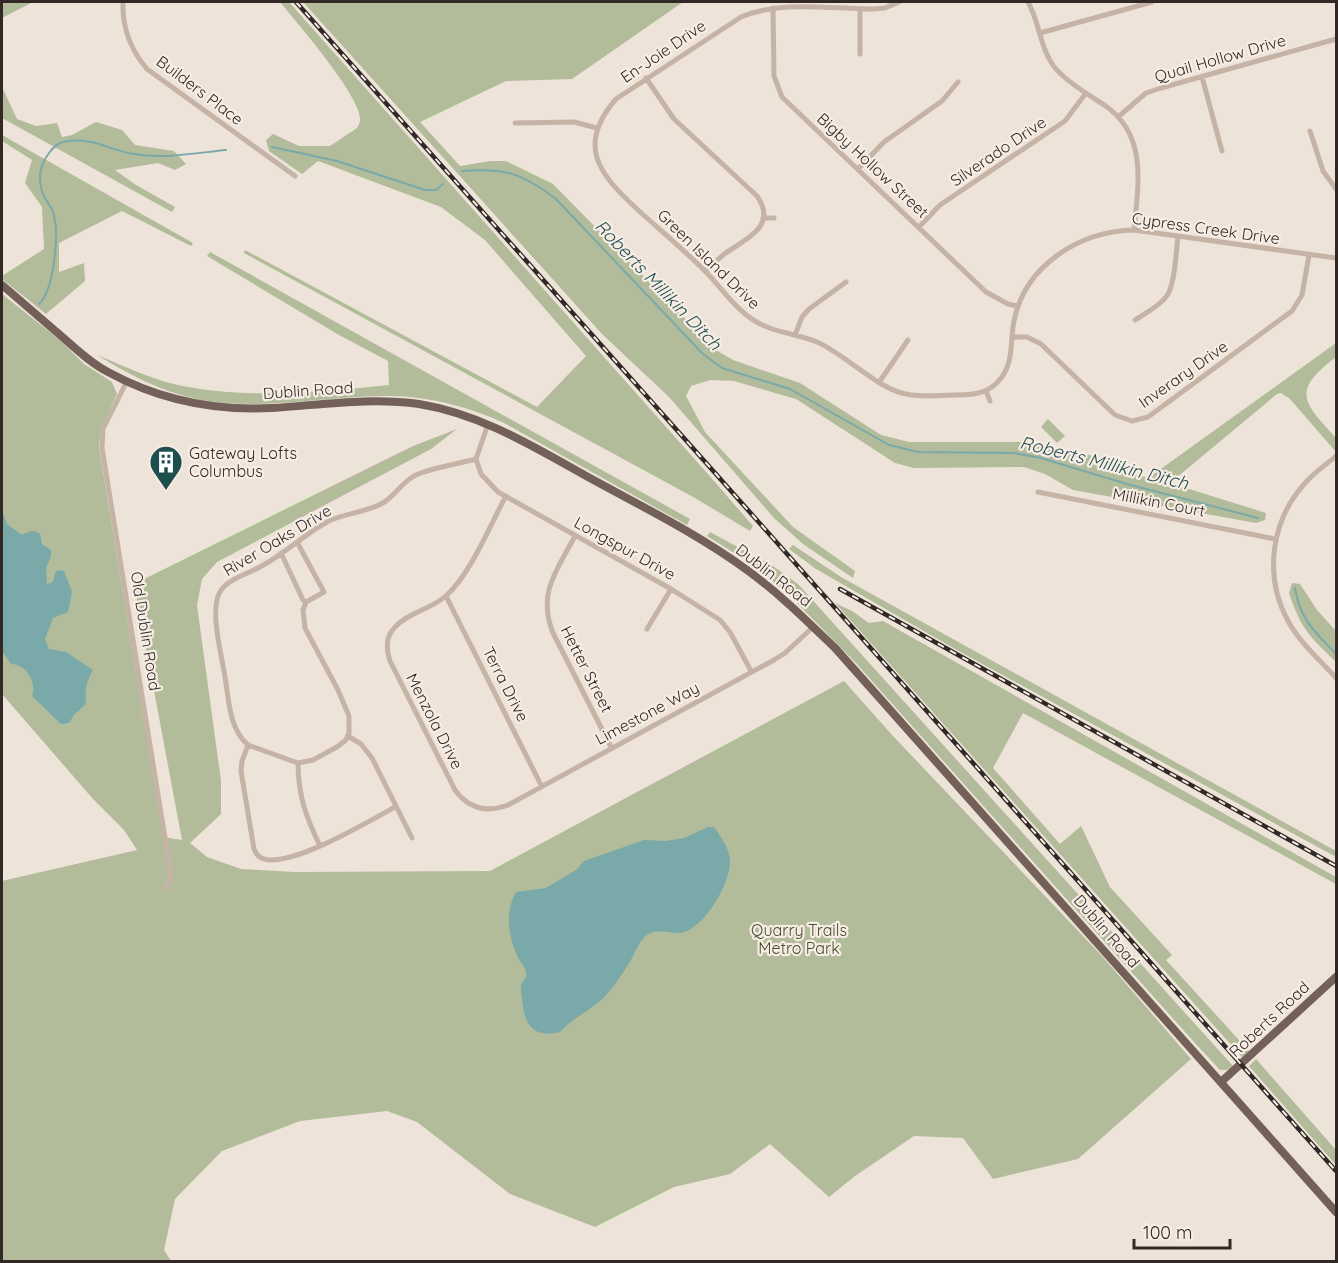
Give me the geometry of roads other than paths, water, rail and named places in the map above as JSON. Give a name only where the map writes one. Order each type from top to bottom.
[{"type":"main road","name":"Dublin Road","points":[[2,285],[78,351],[107,372],[177,400],[206,406],[240,409],[368,401],[395,402],[449,411],[510,434],[747,569],[813,627],[885,704],[1336,1212]]},
{"type":"main road","name":"Roberts Road","points":[[1221,1082],[1336,977]]},
{"type":"street","name":"Builders Place","points":[[123,2],[123,22],[127,36],[139,60],[147,69],[296,176]]},
{"type":"street","name":"En-Joie Drive","points":[[597,128],[602,117],[616,99],[729,23],[756,11],[773,8],[885,8],[899,2]]},
{"type":"street","points":[[1028,2],[1034,11],[1047,55],[1057,70],[1118,117],[1133,139],[1139,175],[1134,230]]},
{"type":"street","points":[[1120,2],[1122,10]]},
{"type":"street","points":[[1040,33],[1152,2]]},
{"type":"street","name":"Bigby Hollow Street","points":[[773,8],[774,76],[782,97],[986,292],[1008,304],[1017,306]]},
{"type":"street","points":[[860,9],[860,54]]},
{"type":"street","name":"Quail Hollow Drive","points":[[1118,117],[1146,93],[1336,39]]},
{"type":"street","points":[[1202,77],[1222,151]]},
{"type":"street","points":[[646,78],[674,119],[757,196],[763,208],[763,218],[757,232],[726,253],[705,271]]},
{"type":"street","points":[[858,169],[884,142],[942,101],[958,82]]},
{"type":"street","name":"Silverado Drive","points":[[919,227],[940,205],[1065,121],[1086,93]]},
{"type":"street","points":[[515,123],[574,122],[597,128]]},
{"type":"street","name":"Green Island Drive","points":[[597,128],[595,148],[604,176],[705,271],[750,318],[827,347],[895,391],[911,395],[971,395],[986,391]]},
{"type":"street","points":[[1310,131],[1323,171],[1336,189]]},
{"type":"street","points":[[763,218],[774,218]]},
{"type":"street","name":"Cypress Creek Drive","points":[[986,391],[1005,372],[1011,353],[1011,337],[1017,306],[1025,291],[1045,264],[1069,246],[1104,233],[1134,230],[1336,258]]},
{"type":"street","points":[[1136,320],[1168,295],[1178,236]]},
{"type":"street","name":"Inverary Drive","points":[[1011,337],[1027,337],[1041,344],[1116,416],[1126,421],[1138,421],[1176,398],[1292,311],[1302,295],[1309,255]]},
{"type":"street","points":[[795,335],[802,317],[809,309],[846,282]]},
{"type":"street","points":[[880,381],[908,340]]},
{"type":"street","name":"Old Dublin Road","points":[[128,381],[103,429],[102,448],[170,869],[171,878],[165,890]]},
{"type":"street","points":[[986,391],[990,401]]},
{"type":"street","points":[[476,459],[488,424]]},
{"type":"street","points":[[1336,456],[1300,488],[1282,517],[1275,539],[1273,562],[1275,586],[1284,612],[1296,634],[1336,678]]},
{"type":"street","name":"Longspur Drive","points":[[476,459],[481,474],[489,485],[703,609],[726,627],[751,671]]},
{"type":"street","name":"River Oaks Drive","points":[[248,745],[241,739],[233,722],[218,629],[216,601],[222,588],[266,564],[332,520],[382,504],[402,484],[418,474],[476,459]]},
{"type":"street","name":"Millikin Court","points":[[1038,492],[1275,539]]},
{"type":"street","points":[[446,596],[466,570],[506,496]]},
{"type":"street","name":"Hetter Street","points":[[575,536],[551,580],[546,602],[547,612],[553,633],[612,747]]},
{"type":"street","points":[[297,542],[306,554],[324,592],[306,602],[303,610],[305,628],[349,716],[350,724],[348,736],[343,743],[313,760],[298,763],[248,745],[242,761],[242,771],[254,849],[263,859],[270,860],[303,855],[395,807]]},
{"type":"street","points":[[281,553],[306,602]]},
{"type":"street","points":[[647,629],[671,589]]},
{"type":"street","name":"Menzola Drive","points":[[446,596],[394,628],[387,647],[388,655],[455,790],[468,803],[486,810]]},
{"type":"street","name":"Terra Drive","points":[[446,596],[541,785]]},
{"type":"street","name":"Limestone Way","points":[[486,810],[508,805],[785,653],[813,627]]},
{"type":"street","points":[[348,736],[361,744],[372,758],[412,838]]},
{"type":"street","points":[[298,763],[303,810],[320,846]]},
{"type":"water","points":[[2,510],[7,524],[22,535],[37,532],[40,534],[42,544],[51,550],[51,557],[46,568],[47,584],[53,582],[58,570],[64,571],[72,592],[68,612],[53,618],[45,639],[49,649],[66,652],[93,670],[86,686],[86,704],[69,723],[61,724],[32,696],[32,680],[26,670],[11,664],[2,651]]},
{"type":"water","points":[[708,827],[714,827],[726,847],[730,860],[727,879],[710,911],[695,927],[682,933],[657,931],[647,935],[606,995],[560,1032],[543,1033],[531,1027],[523,1008],[521,990],[526,972],[514,947],[509,924],[510,907],[516,892],[546,888],[576,870],[584,861],[644,840],[666,841],[684,838]]},
{"type":"waterway","name":"Roberts Millikin Ditch","points":[[39,304],[52,275],[56,236],[53,213],[40,184],[40,173],[46,158],[55,146],[63,142],[83,141],[134,154],[157,156],[226,150]]},
{"type":"waterway","name":"Roberts Millikin Ditch","points":[[272,147],[337,161],[425,190],[436,190],[443,184]]},
{"type":"waterway","name":"Roberts Millikin Ditch","points":[[462,171],[490,170],[512,174],[544,190],[556,199],[703,354],[722,368],[790,389],[889,445],[918,452],[1014,453],[1041,458],[1127,484],[1258,518]]},
{"type":"waterway","name":"Roberts Millikin Ditch","points":[[1295,588],[1305,617],[1315,632],[1336,654]]},
{"type":"railway","points":[[296,2],[1336,1171]]},
{"type":"railway","points":[[840,589],[1336,866]]},
{"type":"place","name":"Gateway Lofts Columbus","points":[[166,491]]},
{"type":"park label","name":"Quarry Trails Metro Park","points":[[799,939]]}]
